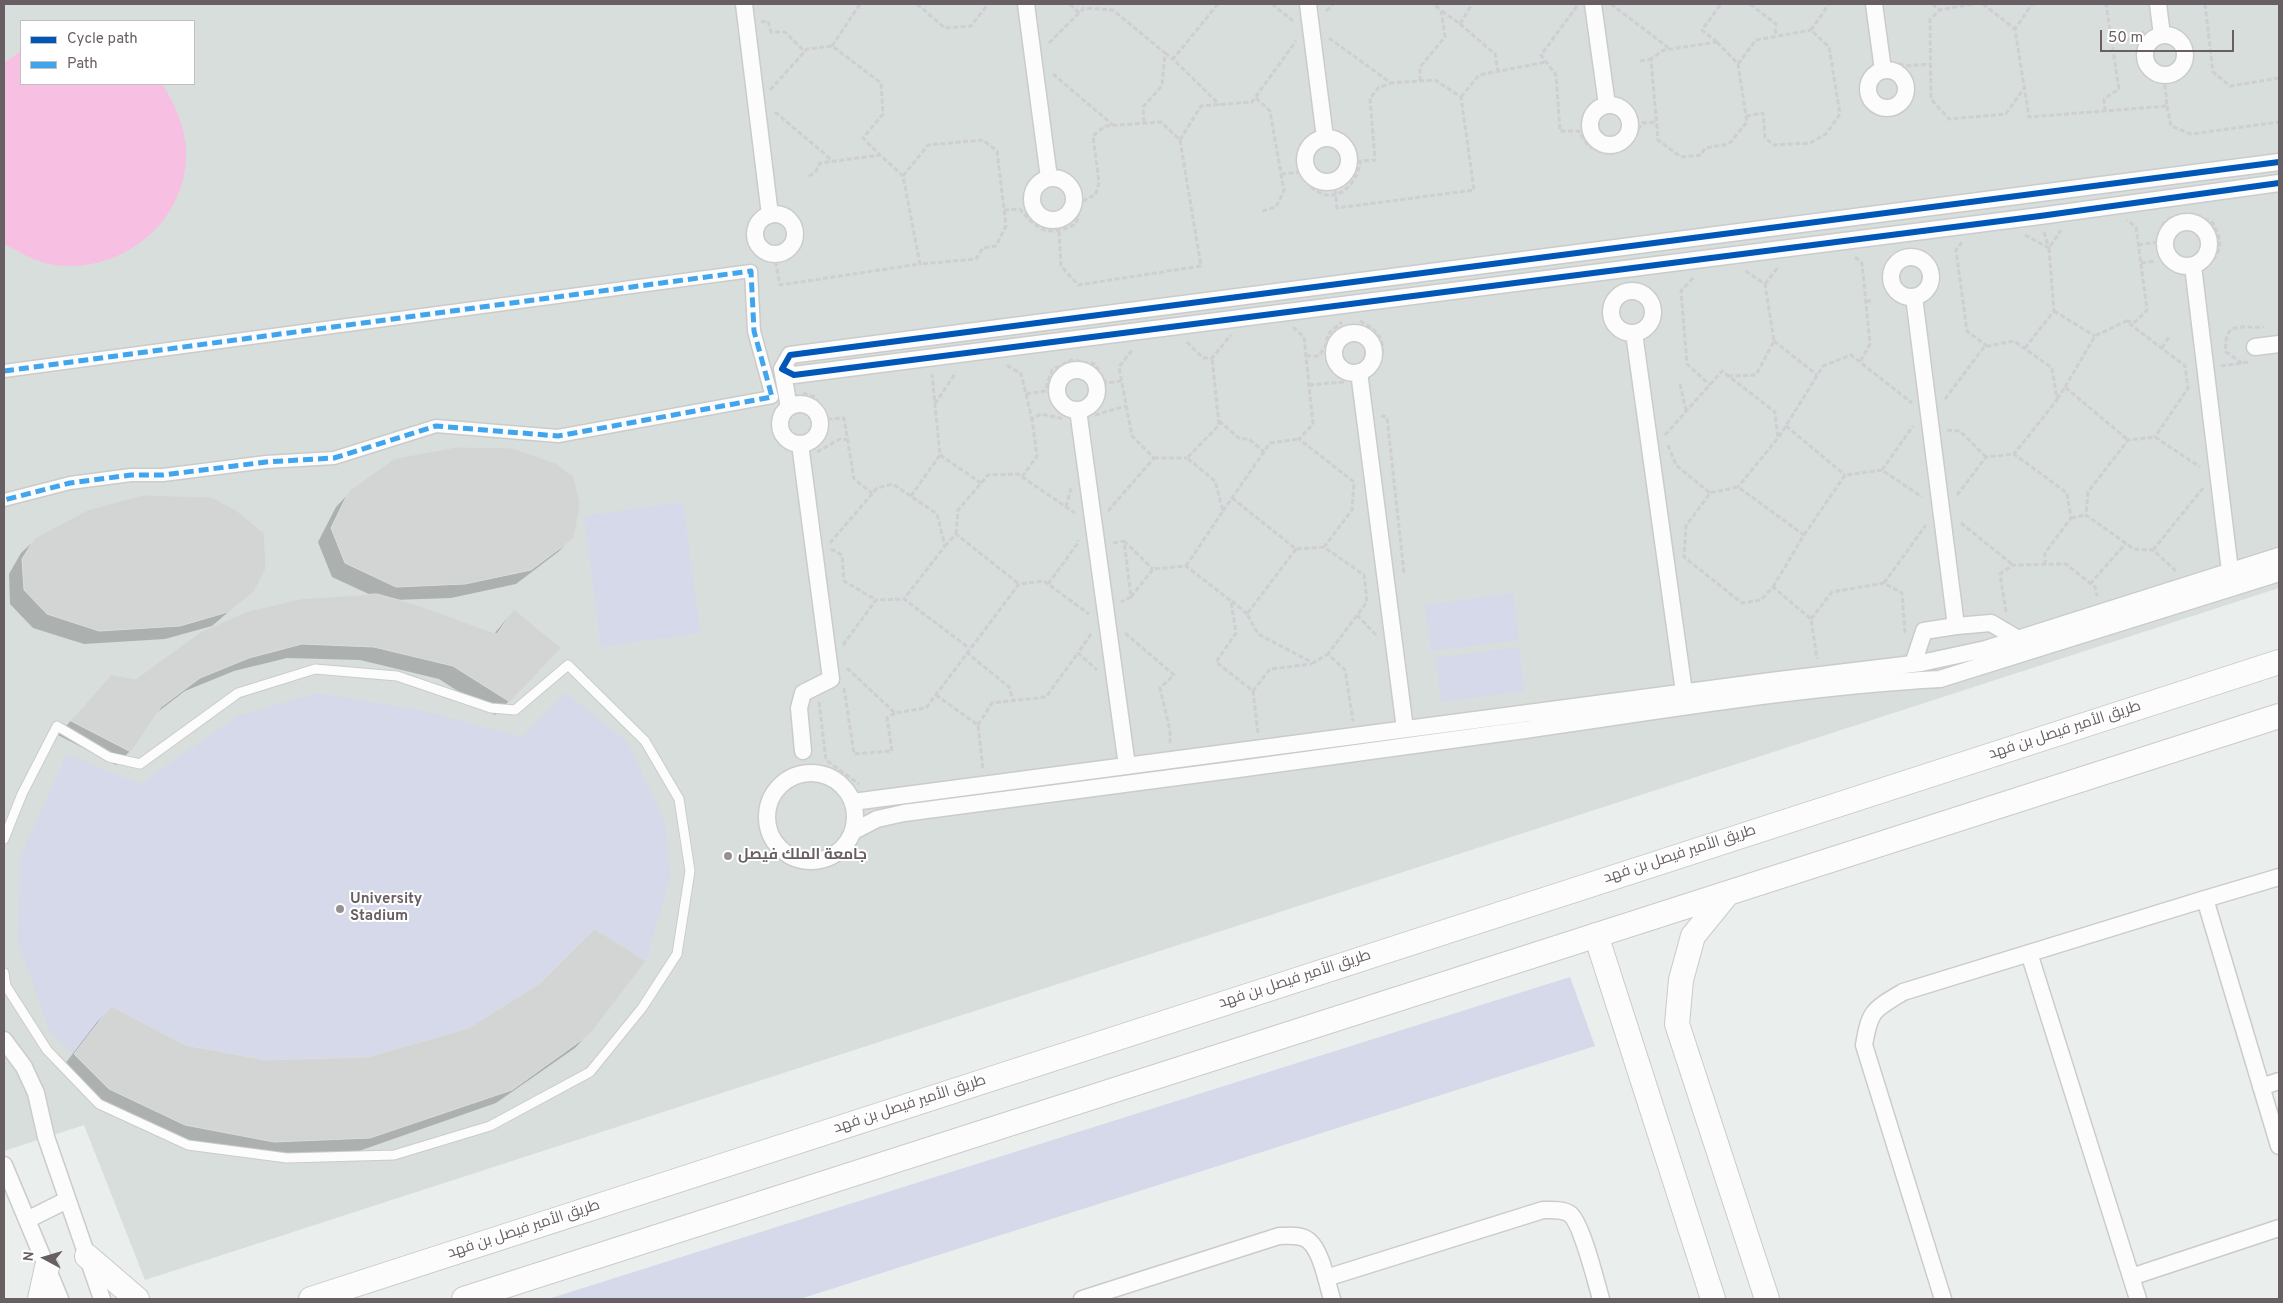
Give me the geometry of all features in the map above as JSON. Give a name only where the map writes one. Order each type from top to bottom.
[{"type":"main road","name":"طريق الأمير فيصل بن فهد","points":[[311,1299],[2279,662]]},
{"type":"main road","points":[[464,1299],[2279,716]]},
{"type":"main road","points":[[1728,892],[1693,936],[1681,980],[1677,1024],[1767,1299]]},
{"type":"main road","points":[[1596,935],[1713,1299]]},
{"type":"main road","points":[[87,1256],[137,1299]]},
{"type":"main road","points":[[40,1299],[47,1267]]},
{"type":"street","points":[[744,4],[770,215]]},
{"type":"street","points":[[1026,4],[1049,178]]},
{"type":"street","points":[[1308,4],[1325,138]]},
{"type":"street","points":[[1593,4],[1607,105]]},
{"type":"street","points":[[1874,4],[1883,70]]},
{"type":"street","points":[[2155,30],[2175,37],[2180,41],[2185,54],[2182,66],[2170,74],[2164,75],[2152,70],[2146,59],[2147,46],[2155,30],[2158,4]]},
{"type":"street","points":[[1325,138],[1332,138],[1344,145],[1350,157],[1347,171],[1334,188],[1315,178],[1306,166],[1307,151],[1312,144],[1325,138]]},
{"type":"street","points":[[789,366],[2279,162]]},
{"type":"street","points":[[789,366],[930,357],[2030,218],[2279,183]]},
{"type":"street","points":[[770,215],[784,216],[793,226],[795,232],[791,246],[786,251],[774,254],[762,250],[758,246],[755,233],[759,221],[770,215]]},
{"type":"street","points":[[2193,266],[2230,571]]},
{"type":"street","points":[[4,371],[751,271],[754,331],[772,397],[558,436],[436,426],[334,458],[266,462],[163,475],[131,475],[70,483],[4,500]]},
{"type":"street","points":[[1914,297],[1956,626]]},
{"type":"street","points":[[1634,333],[1684,692]]},
{"type":"street","points":[[2255,347],[2279,344]]},
{"type":"street","points":[[789,366],[789,407]]},
{"type":"street","points":[[1359,372],[1405,729]]},
{"type":"street","points":[[801,404],[808,405],[818,414],[820,427],[813,439],[800,444],[788,440],[781,430],[781,417],[789,407],[801,404]]},
{"type":"street","points":[[1074,415],[1127,766]]},
{"type":"street","points":[[800,444],[830,679],[816,684],[803,692],[799,708],[803,751],[814,773]]},
{"type":"street","points":[[854,802],[1684,692],[1817,667],[1913,664],[1986,649],[2279,556]]},
{"type":"street","points":[[854,830],[877,819],[904,813],[1334,757],[1763,697],[1888,682],[1940,678],[2279,573]]},
{"type":"street","points":[[1913,664],[1924,631],[1991,623],[2018,639]]},
{"type":"street","points":[[792,776],[803,751]]},
{"type":"street","points":[[806,772],[821,773],[835,779],[846,789],[854,802],[856,816],[854,830],[847,844],[837,854],[824,860],[810,862],[796,859],[783,852],[773,841],[768,827],[767,812],[771,798],[780,785],[792,776],[806,772]]},
{"type":"street","points":[[1943,1299],[1864,1045],[1868,1021],[1878,1008],[1903,992],[2279,877]]},
{"type":"street","points":[[2205,899],[2279,1146]]},
{"type":"street","points":[[2029,953],[2138,1299]]},
{"type":"street","points":[[4,1040],[24,1067],[36,1093],[46,1137],[102,1299]]},
{"type":"street","points":[[2262,1087],[2279,1082]]},
{"type":"street","points":[[4,1165],[60,1299]]},
{"type":"street","points":[[27,1220],[67,1200]]},
{"type":"street","points":[[1326,1278],[1543,1210],[1558,1210],[1570,1214],[1579,1230],[1601,1299]]},
{"type":"street","points":[[2131,1277],[2279,1228]]},
{"type":"street","points":[[1082,1299],[1279,1236],[1296,1235],[1310,1241],[1320,1258],[1332,1299]]},
{"type":"lane","points":[[4,839],[22,794],[57,726],[109,757],[140,764],[238,694],[315,669],[397,676],[491,708],[515,710],[568,665],[644,741],[674,790],[678,798],[690,871],[677,954],[642,1008],[590,1072],[490,1126],[394,1156],[287,1158],[188,1145],[99,1104],[47,1050],[6,986],[4,973]]},
{"type":"path","points":[[832,46],[860,4]]},
{"type":"path","points":[[917,4],[945,28],[972,26],[988,4]]},
{"type":"path","points":[[1070,4],[1079,13]]},
{"type":"path","points":[[1108,9],[1112,4]]},
{"type":"path","points":[[1173,58],[1218,4]]},
{"type":"path","points":[[1272,4],[1293,20],[1294,26]]},
{"type":"path","points":[[1433,4],[1495,54],[1498,71]]},
{"type":"path","points":[[1460,24],[1472,4]]},
{"type":"path","points":[[1579,4],[1541,54],[1556,75],[1560,131],[1579,131],[1586,144],[1606,154],[1619,153],[1633,139],[1642,123],[1656,122]]},
{"type":"path","points":[[1611,4],[1671,49]]},
{"type":"path","points":[[1651,59],[1658,140],[1681,157],[1701,155],[1705,148],[1728,144],[1747,122],[1738,64],[1717,42],[1702,30],[1721,4]]},
{"type":"path","points":[[1750,4],[1776,24],[1775,36]]},
{"type":"path","points":[[1738,64],[1756,40],[1811,30],[1829,4]]},
{"type":"path","points":[[1932,4],[1940,10]]},
{"type":"path","points":[[1972,4],[1940,10],[1930,19],[1931,99],[1949,119],[2006,114],[2024,87]]},
{"type":"path","points":[[1983,4],[2014,29],[2029,117],[2167,106]]},
{"type":"path","points":[[2014,29],[2032,4],[2036,4]]},
{"type":"path","points":[[2105,111],[2104,99],[2119,89],[2106,4]]},
{"type":"path","points":[[2205,4],[2214,72],[2230,86],[2279,78]]},
{"type":"path","points":[[1050,51],[1049,43],[1084,8],[1113,10],[1173,58],[1220,104]]},
{"type":"path","points":[[1420,81],[1420,67],[1445,37],[1441,10]]},
{"type":"path","points":[[757,22],[768,21],[771,32],[785,32],[805,52]]},
{"type":"path","points":[[1746,116],[1763,114],[1765,138],[1774,145],[1810,143],[1826,134],[1840,114],[1829,47],[1811,30]]},
{"type":"path","points":[[2112,42],[2139,37],[2155,30]]},
{"type":"path","points":[[1180,140],[1201,106],[1252,102],[1297,39],[1296,33]]},
{"type":"path","points":[[1312,37],[1326,35],[1391,83]]},
{"type":"path","points":[[1640,61],[1651,59],[1664,50],[1717,42]]},
{"type":"path","points":[[768,93],[807,49],[832,46],[881,83],[883,114],[863,138],[903,176],[920,264]]},
{"type":"path","points":[[1144,123],[1143,106],[1162,86],[1165,53]]},
{"type":"path","points":[[1334,188],[1337,208],[1474,190],[1461,98],[1479,75],[1546,62]]},
{"type":"path","points":[[1052,67],[1053,74],[1114,125]]},
{"type":"path","points":[[2164,75],[2171,126],[2191,134],[2279,122]]},
{"type":"path","points":[[1281,174],[1300,172],[1314,190],[1324,194],[1334,188],[1347,190],[1355,181],[1360,168],[1360,161],[1375,160],[1370,98],[1379,87],[1391,83],[1435,80],[1461,98]]},
{"type":"path","points":[[1256,98],[1270,111],[1284,191],[1276,208],[1262,211]]},
{"type":"path","points":[[770,109],[833,161]]},
{"type":"path","points":[[1004,210],[1020,209],[1030,221],[1042,230],[1059,232],[1076,224],[1081,203],[1089,196],[1096,196],[1100,184],[1093,136],[1105,126],[1161,122],[1180,140],[1201,266],[1078,285],[1060,266],[1059,232]]},
{"type":"path","points":[[774,254],[780,285],[920,264],[976,259],[983,248],[996,246],[1006,226],[997,151],[984,140],[928,145],[903,176]]},
{"type":"path","points":[[806,177],[815,173],[820,163],[880,155]]},
{"type":"path","points":[[2014,454],[2057,400],[2095,336],[2126,321],[2135,322],[2147,310],[2136,227],[2124,217]]},
{"type":"path","points":[[2025,348],[2054,311],[2049,248],[2065,224]]},
{"type":"path","points":[[2024,234],[2049,248]]},
{"type":"path","points":[[1965,238],[1956,250],[1967,331],[1988,346]]},
{"type":"path","points":[[1849,251],[1862,263],[1866,302],[1870,344],[1860,362]]},
{"type":"path","points":[[2141,263],[2155,261]]},
{"type":"path","points":[[1728,376],[1756,375],[1774,341],[1765,284],[1782,262]]},
{"type":"path","points":[[1740,267],[1765,284]]},
{"type":"path","points":[[1696,275],[1681,291],[1687,364],[1710,385]]},
{"type":"path","points":[[1866,302],[1872,300]]},
{"type":"path","points":[[2054,311],[2095,336]]},
{"type":"path","points":[[2126,321],[2185,366],[2188,388],[2155,437]]},
{"type":"path","points":[[1186,566],[1270,443],[1299,439],[1314,424],[1304,337],[1290,324]]},
{"type":"path","points":[[1187,458],[1219,425],[1212,358],[1232,335]]},
{"type":"path","points":[[2162,348],[2170,335]]},
{"type":"path","points":[[1774,341],[1817,375]]},
{"type":"path","points":[[1942,402],[1984,347],[2014,341],[2052,368],[2057,400]]},
{"type":"path","points":[[1178,344],[1188,342],[1204,358],[1212,358]]},
{"type":"path","points":[[1140,349],[1130,350],[1119,367],[1132,436],[1154,458],[1187,458],[1215,481],[1223,511]]},
{"type":"path","points":[[1845,475],[1804,535],[1773,586],[1761,600],[1742,603],[1684,557],[1686,526],[1710,493],[1738,487],[1778,438],[1823,366],[1850,355],[1914,405]]},
{"type":"path","points":[[911,496],[940,455],[930,357]]},
{"type":"path","points":[[1026,394],[1045,391],[1052,370],[1071,360],[1095,364],[1106,383],[1122,381]]},
{"type":"path","points":[[998,366],[1007,365],[1021,374],[1032,419],[1037,456],[1022,477]]},
{"type":"path","points":[[789,366],[798,391],[815,397],[828,419],[844,418],[854,479],[872,493]]},
{"type":"path","points":[[935,404],[954,372],[963,371]]},
{"type":"path","points":[[1710,493],[1676,465],[1664,436],[1722,371],[1775,412],[1778,438]]},
{"type":"path","points":[[1309,385],[1344,381],[1344,390]]},
{"type":"path","points":[[1680,384],[1686,412]]},
{"type":"path","points":[[2065,387],[2128,440]]},
{"type":"path","points":[[1032,419],[1041,414],[1074,415]]},
{"type":"path","points":[[1882,470],[1913,426],[1913,419]]},
{"type":"path","points":[[1219,421],[1240,439],[1249,439],[1264,452]]},
{"type":"path","points":[[1786,426],[1845,475],[1882,470],[1922,496],[1924,505]]},
{"type":"path","points":[[1943,431],[1960,430],[1986,457]]},
{"type":"path","points":[[2086,515],[2088,492],[2128,440],[2155,437],[2204,470]]},
{"type":"path","points":[[840,439],[848,440]]},
{"type":"path","points":[[1299,439],[1354,482]]},
{"type":"path","points":[[1958,503],[1957,494],[1986,457],[2014,454],[2067,492],[2071,518]]},
{"type":"path","points":[[940,455],[981,483]]},
{"type":"path","points":[[1106,514],[1154,458]]},
{"type":"path","points":[[904,598],[956,534],[958,510],[988,475],[1018,474],[1078,514],[1078,521]]},
{"type":"path","points":[[1324,547],[1352,510],[1354,474]]},
{"type":"path","points":[[2153,550],[2203,489],[2204,479]]},
{"type":"path","points":[[1066,507],[1072,482]]},
{"type":"path","points":[[945,546],[937,514],[893,484],[877,488],[827,547],[842,555],[844,580],[876,600],[904,598],[969,648]]},
{"type":"path","points":[[1738,487],[1804,535]]},
{"type":"path","points":[[1232,498],[1296,549],[1324,547],[1364,575],[1366,602],[1328,654],[1313,664],[1270,669],[1252,691]]},
{"type":"path","points":[[2045,564],[2045,553],[2071,518],[2086,515],[2134,549],[2153,550],[2178,570],[2169,573]]},
{"type":"path","points":[[1884,584],[1927,522]]},
{"type":"path","points":[[1960,522],[2013,565]]},
{"type":"path","points":[[956,534],[1019,584]]},
{"type":"path","points":[[1048,584],[1078,543],[1078,535]]},
{"type":"path","points":[[1110,535],[1112,543],[1124,540]]},
{"type":"path","points":[[1124,540],[1153,569]]},
{"type":"path","points":[[1124,540],[1130,597]]},
{"type":"path","points":[[2090,584],[2126,543]]},
{"type":"path","points":[[1247,614],[1296,549]]},
{"type":"path","points":[[2000,628],[2007,625],[2000,574],[2013,565],[2066,564],[2095,587],[2097,597]]},
{"type":"path","points":[[1118,604],[1130,597],[1153,569],[1186,566],[1247,614],[1258,634],[1313,664]]},
{"type":"path","points":[[844,686],[854,754],[892,750],[887,718],[895,713],[926,708],[969,648],[1019,584],[1044,581],[1093,617]]},
{"type":"path","points":[[1811,619],[1832,592],[1884,584],[1902,593],[1906,641]]},
{"type":"path","points":[[1773,586],[1811,619],[1817,667]]},
{"type":"path","points":[[2088,600],[2106,594]]},
{"type":"path","points":[[842,654],[842,645],[876,600]]},
{"type":"path","points":[[1231,601],[1236,633],[1216,662],[1252,691],[1258,736]]},
{"type":"path","points":[[1358,615],[1378,637]]},
{"type":"path","points":[[983,770],[978,725],[992,703],[1046,697],[1096,628]]},
{"type":"path","points":[[1122,630],[1174,675],[1160,688],[1170,731],[1170,747]]},
{"type":"path","points":[[966,652],[1009,687],[1012,700]]},
{"type":"path","points":[[1078,653],[1101,673]]},
{"type":"path","points":[[1328,654],[1345,670],[1354,724]]},
{"type":"path","points":[[1817,667],[1825,658]]},
{"type":"path","points":[[841,663],[895,713]]},
{"type":"path","points":[[816,684],[826,760],[860,784],[869,783]]},
{"type":"path","points":[[936,695],[978,725]]},
{"type":"path","points":[[974,771],[993,768]]},
{"type":"shaded area","name":"جامعة الملك فيصل","points":[[4,4],[2279,4],[2279,588],[145,1280],[84,1125],[4,1151]]},
{"type":"shaded area","points":[[20,52],[20,85],[163,85],[171,99],[181,124],[186,151],[184,177],[175,201],[162,222],[144,240],[123,253],[100,262],[75,266],[43,263],[4,244],[4,63]]},
{"type":"shaded area","points":[[683,502],[700,633],[601,647],[584,516]]},
{"type":"shaded area","points":[[1513,593],[1519,640],[1431,651],[1425,605]]},
{"type":"shaded area","points":[[1519,647],[1524,691],[1441,702],[1436,658]]},
{"type":"shaded area","name":"University Stadium","points":[[318,693],[423,711],[522,737],[566,693],[628,743],[665,822],[670,877],[646,961],[590,1034],[512,1090],[370,1138],[274,1142],[185,1125],[109,1089],[49,1030],[18,942],[20,857],[67,754],[140,784],[238,716]]},
{"type":"shaded area","points":[[1570,977],[1595,1046],[800,1299],[548,1299]]},
{"type":"building","points":[[456,447],[512,448],[555,463],[574,477],[580,505],[574,538],[531,570],[465,584],[396,587],[345,563],[331,528],[349,491],[394,459]]},
{"type":"building","points":[[143,495],[211,497],[236,510],[264,533],[266,568],[254,592],[228,612],[180,626],[99,631],[47,614],[24,590],[22,559],[35,538],[88,510]]},
{"type":"building","points":[[377,594],[417,605],[497,634],[514,609],[561,648],[510,702],[453,666],[374,647],[302,644],[249,658],[200,678],[161,707],[131,752],[71,721],[111,675],[136,679],[202,631],[249,611],[300,599]]},
{"type":"building","points":[[595,929],[646,961],[590,1034],[512,1090],[370,1138],[274,1142],[185,1125],[109,1089],[74,1054],[111,1006],[185,1045],[265,1060],[368,1057],[469,1028],[540,983]]},
{"type":"marked path","points":[[4,371],[751,271],[754,331],[772,397],[558,436],[436,426],[334,458],[266,462],[163,475],[131,475],[70,483],[4,500]]},
{"type":"cycle path","points":[[2279,162],[790,355],[782,369],[794,375],[2040,216],[2279,183]]},
{"type":"place","name":"جامعة الملك فيصل","points":[[728,856]]},
{"type":"place","name":"University Stadium","points":[[340,909]]}]
